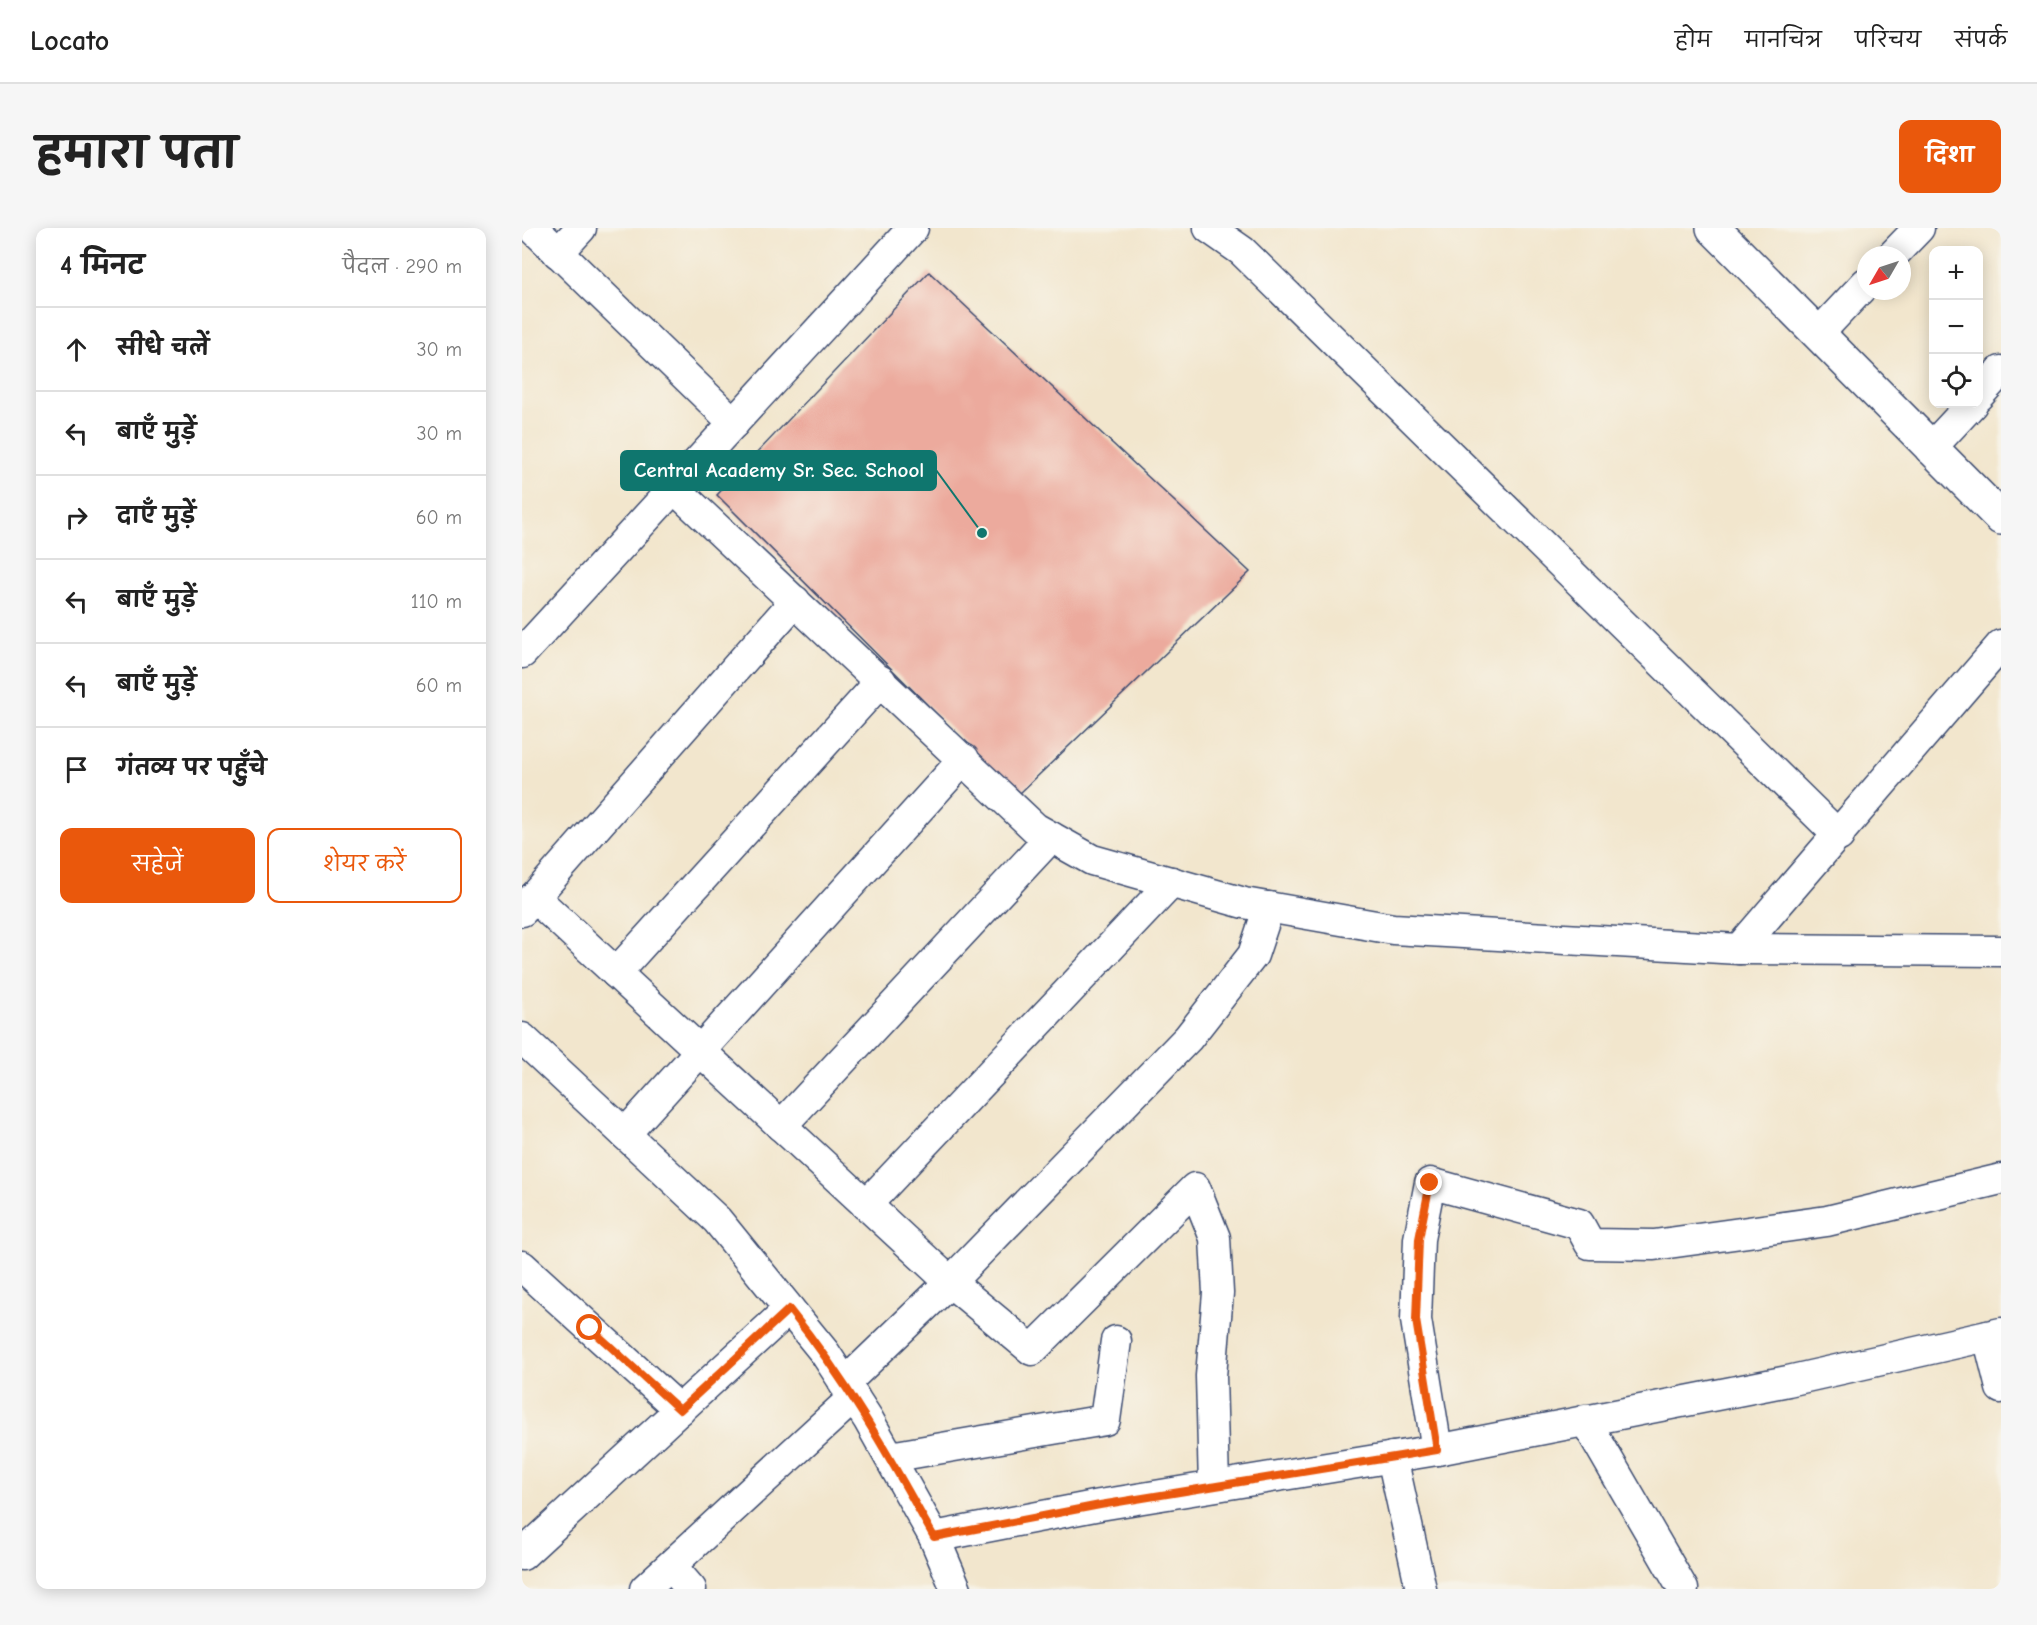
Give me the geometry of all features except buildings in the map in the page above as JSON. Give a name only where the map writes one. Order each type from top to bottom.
[{"type":"street","points":[[533,228],[734,423]]},
{"type":"street","points":[[558,253],[581,228]]},
{"type":"street","points":[[522,653],[913,228]]},
{"type":"street","points":[[1209,228],[1250,259],[1839,836]]},
{"type":"street","points":[[1713,228],[2001,518]]},
{"type":"street","points":[[1902,246],[1919,228]]},
{"type":"street","points":[[1818,334],[1857,293]]},
{"type":"street","points":[[1983,391],[2001,371]]},
{"type":"street","points":[[1930,449],[1968,408]]},
{"type":"street","points":[[674,488],[1035,828],[1092,860],[1269,908],[1393,929],[1739,949],[2001,951]]},
{"type":"street","points":[[795,601],[528,904],[616,973],[950,1282],[1032,1350],[1195,1188],[1215,1238],[1218,1293],[1211,1376],[1214,1486]]},
{"type":"street","points":[[1739,949],[1839,836],[2001,645]]},
{"type":"street","points":[[616,973],[881,681]]},
{"type":"street","points":[[625,1134],[964,759]]},
{"type":"street","points":[[781,1126],[1051,837]]},
{"type":"street","points":[[866,1205],[1172,882]]},
{"type":"street","points":[[645,1589],[849,1390],[950,1282],[1188,1038],[1253,955],[1269,908]]},
{"type":"street","points":[[522,1038],[717,1220],[825,1353],[890,1457],[934,1537],[956,1589]]},
{"type":"street","points":[[1437,1450],[1416,1320],[1419,1239],[1430,1183],[1580,1224],[1590,1244],[1654,1245],[1827,1221],[2001,1179]]},
{"type":"street","points":[[522,1266],[680,1410]]},
{"type":"street","points":[[522,1555],[789,1309]]},
{"type":"street","points":[[934,1537],[1214,1486],[1437,1450],[1788,1381],[1995,1335],[2001,1388]]},
{"type":"street","points":[[890,1457],[1105,1420],[1116,1341]]},
{"type":"street","points":[[1585,1420],[1683,1589]]},
{"type":"street","points":[[1392,1457],[1421,1589]]},
{"type":"street","points":[[671,1566],[691,1589]]},
{"type":"place","name":"Central Academy Sr. Sec. School","points":[[982,533]]},
{"type":"route","points":[[590,1328],[680,1410],[789,1309],[825,1353],[868,1419],[934,1537],[1100,1505],[1437,1450],[1416,1320],[1419,1239],[1430,1183]]}]
